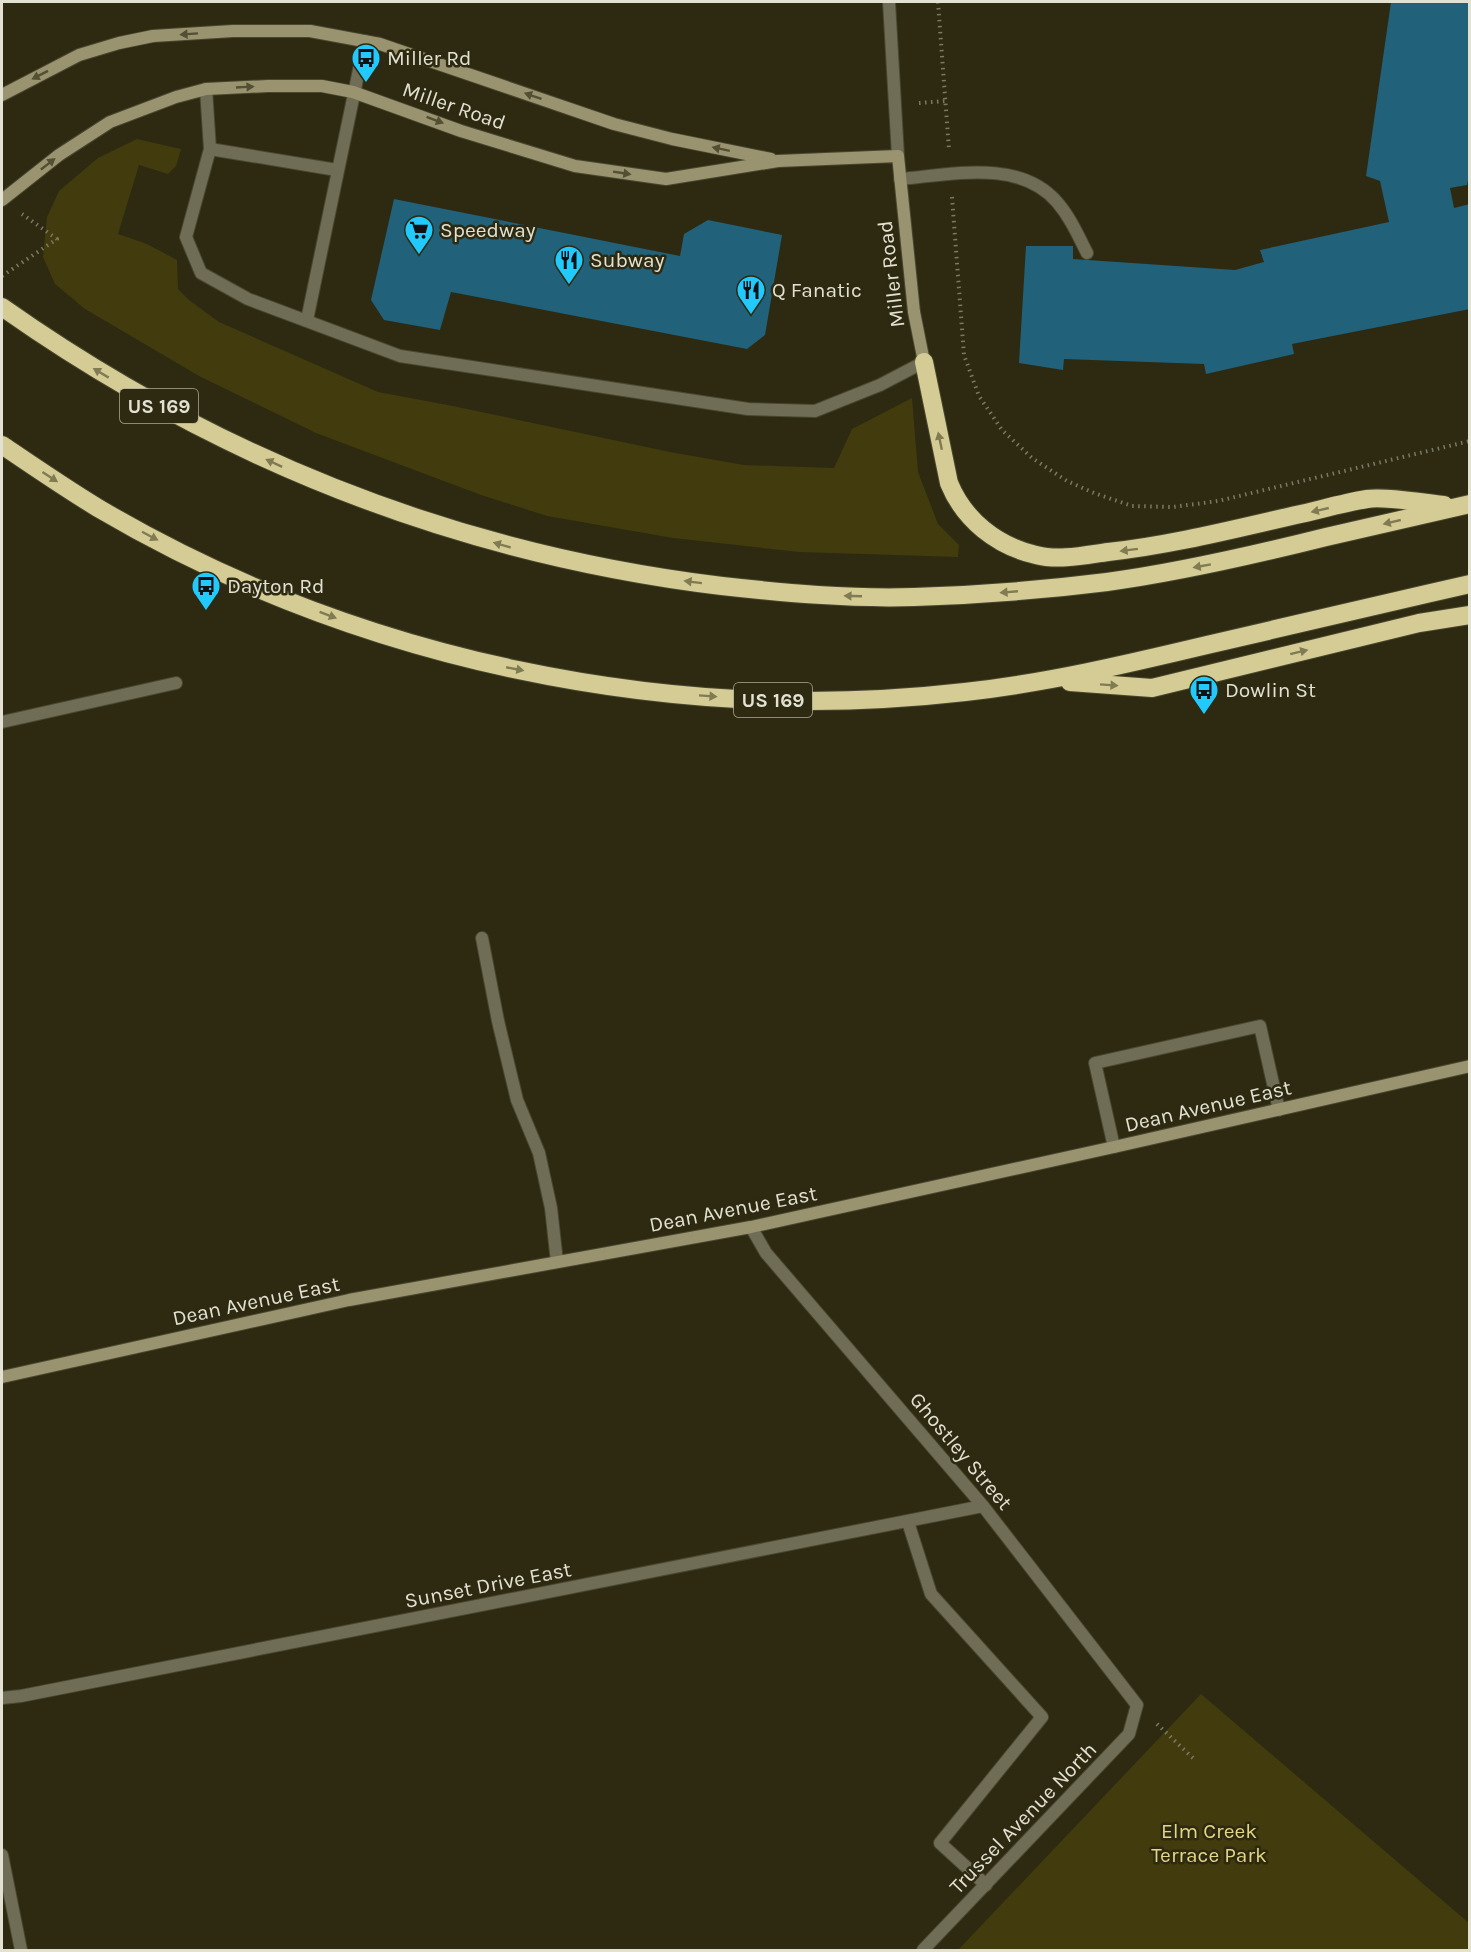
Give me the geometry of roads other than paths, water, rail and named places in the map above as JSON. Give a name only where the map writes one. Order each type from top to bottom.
[{"type":"highway","name":"US 169","points":[[2,307],[95,370],[221,439],[284,468],[437,526],[517,549],[595,567],[667,579],[751,589],[860,596],[911,597],[1029,590],[1112,581],[1231,561],[1465,505]]},
{"type":"highway","points":[[924,362],[949,483],[955,497],[976,522],[1001,543],[1037,556],[1072,557],[1143,548],[1203,537],[1369,498],[1465,505]]},
{"type":"highway","name":"US 169","points":[[2,445],[98,508],[221,571],[280,597],[350,623],[420,645],[507,667],[582,682],[658,693],[756,700],[852,700],[963,693],[1050,680],[1470,584]]},
{"type":"highway","points":[[1050,680],[1152,688],[1419,623],[1470,615]]},
{"type":"street","points":[[889,2],[898,156]]},
{"type":"street","name":"Miller Road","points":[[2,95],[79,55],[118,43],[153,36],[233,30],[310,32],[380,44],[614,124],[672,139],[778,161]]},
{"type":"street","points":[[307,320],[365,41]]},
{"type":"street","name":"Miller Road","points":[[2,200],[59,155],[110,122],[176,97],[206,89],[268,86],[322,87],[353,92],[524,151],[575,166],[631,175],[666,178],[778,161],[898,156],[914,312],[924,362]]},
{"type":"street","points":[[206,89],[210,149],[186,237],[201,273],[248,299],[400,356],[748,409],[815,411],[880,385],[924,362]]},
{"type":"street","points":[[210,149],[337,170]]},
{"type":"street","points":[[900,179],[998,172],[1029,181],[1055,200],[1071,220],[1087,253]]},
{"type":"street","points":[[2,722],[176,683]]},
{"type":"street","points":[[482,938],[498,1021],[518,1100],[539,1153],[551,1208],[557,1262]]},
{"type":"street","points":[[1114,1147],[1095,1063],[1260,1026],[1279,1110]]},
{"type":"street","name":"Dean Avenue East","points":[[2,1377],[349,1300],[751,1227],[1470,1066]]},
{"type":"street","name":"Ghostley Street","points":[[751,1227],[766,1252],[982,1506],[1137,1705]]},
{"type":"street","name":"Sunset Drive East","points":[[2,1698],[33,1694],[982,1506]]},
{"type":"street","points":[[908,1522],[931,1594],[1042,1717],[940,1843],[986,1885]]},
{"type":"street","name":"Trussel Avenue North","points":[[923,1950],[1129,1734],[1137,1705]]},
{"type":"street","points":[[2,1855],[21,1950]]},
{"type":"place","name":"Miller Rd","points":[[366,84]]},
{"type":"place","name":"Speedway","points":[[419,256]]},
{"type":"place","name":"Subway","points":[[569,286]]},
{"type":"place","name":"Q Fanatic","points":[[751,316]]},
{"type":"place","name":"Dayton Rd","points":[[206,612]]},
{"type":"place","name":"Dowlin St","points":[[1204,716]]},
{"type":"park label","name":"Elm Creek Terrace Park","points":[[1209,1843]]}]
